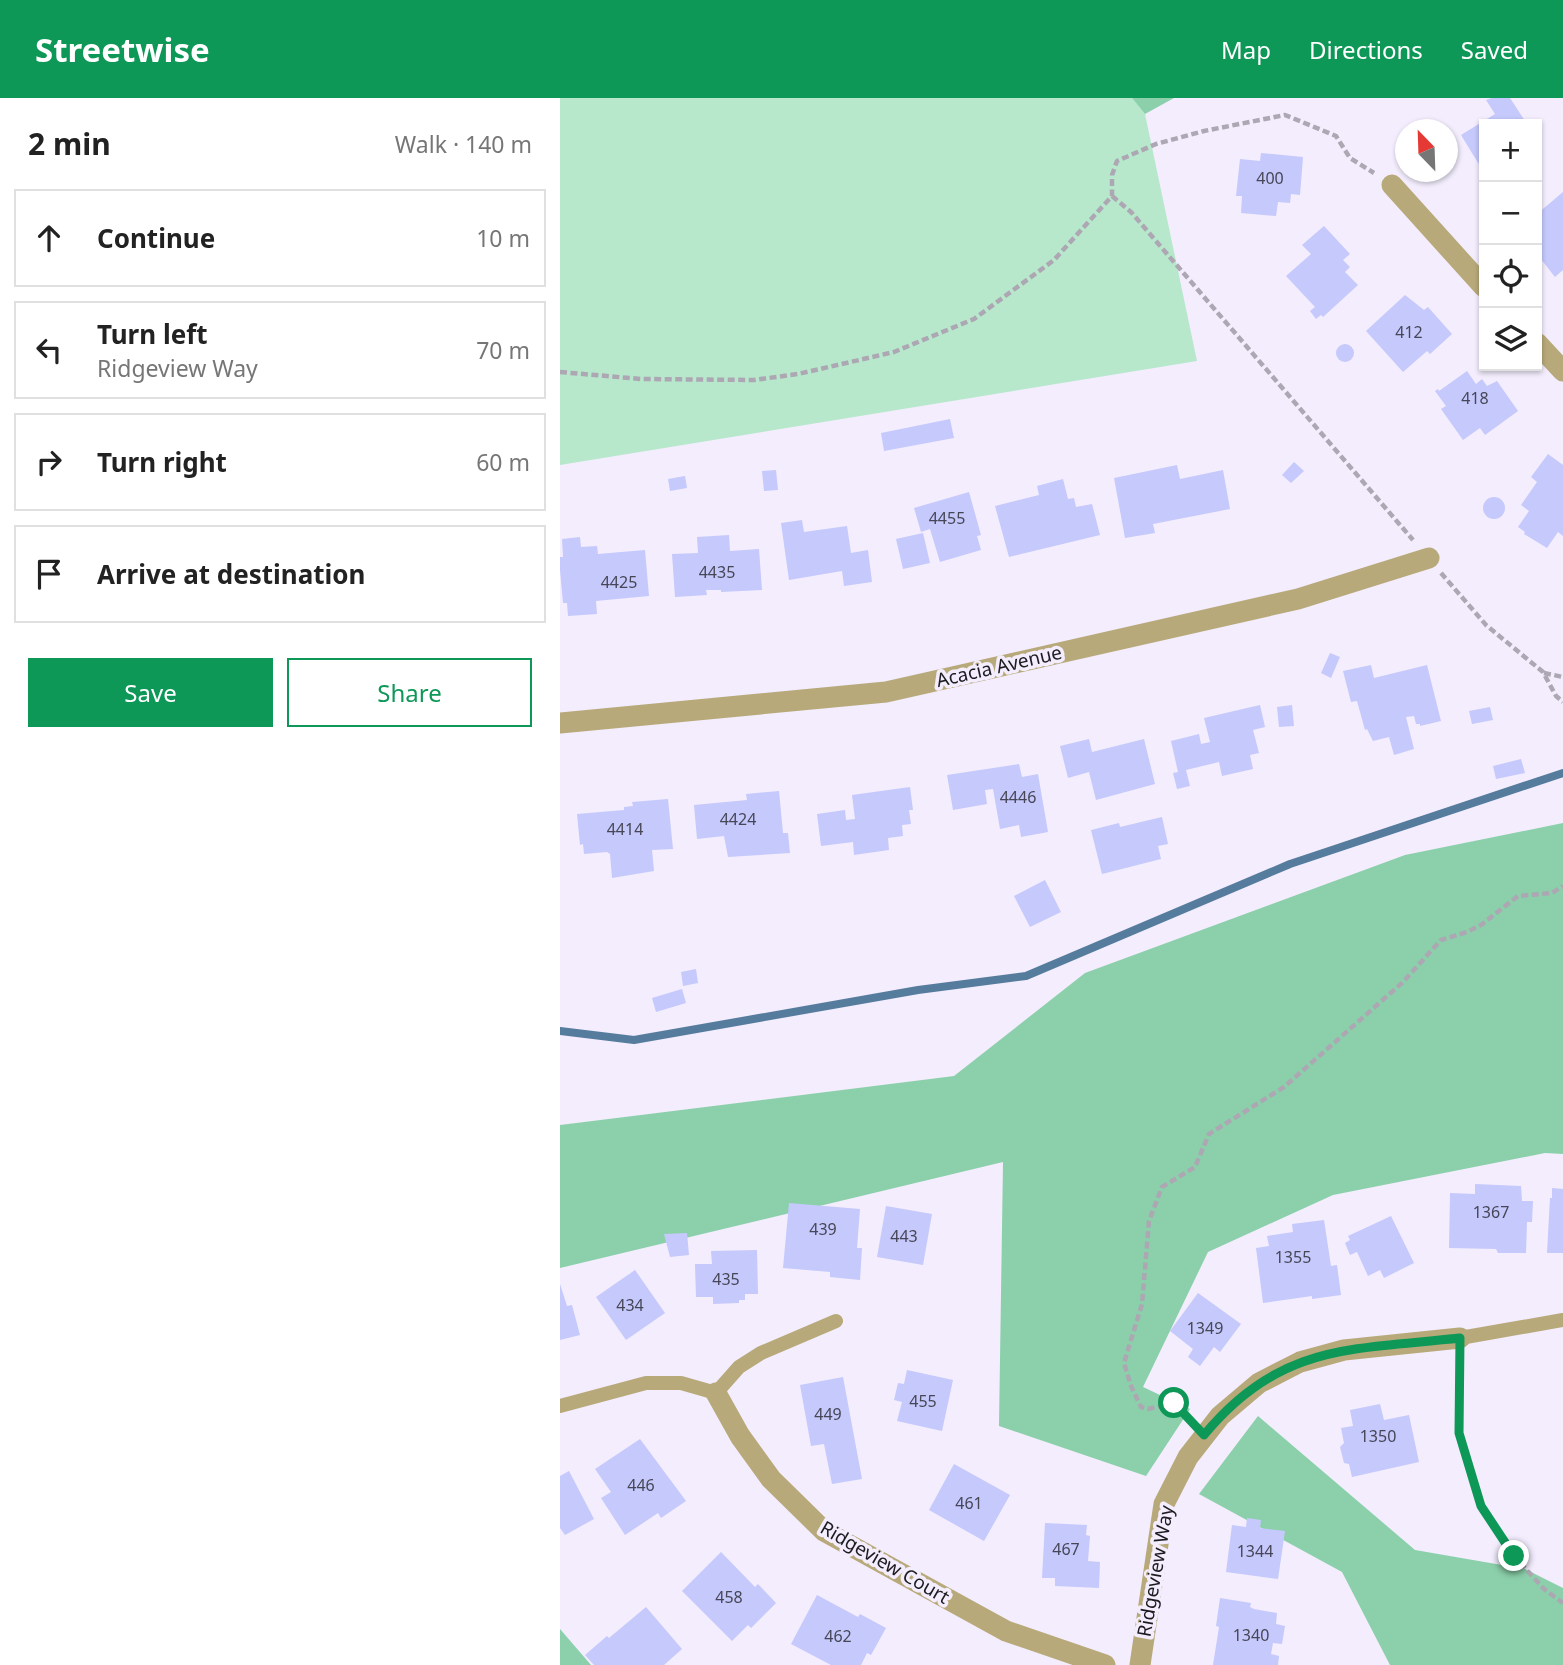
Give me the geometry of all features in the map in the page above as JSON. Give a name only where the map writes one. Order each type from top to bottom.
[{"type":"street","points":[[1392,185],[1479,281]]},
{"type":"street","points":[[1542,348],[1563,371]]},
{"type":"street","name":"Acacia Avenue","points":[[560,723],[886,692],[1298,598],[1429,558]]},
{"type":"street","name":"Ridgeview Way","points":[[1140,1665],[1164,1503],[1188,1457],[1238,1398],[1279,1371],[1300,1362],[1344,1350],[1460,1338]]},
{"type":"street","name":"Ridgeview Court","points":[[716,1393],[740,1436],[771,1479],[824,1531],[1006,1631],[1105,1665]]},
{"type":"lane","points":[[1460,1338],[1563,1320]]},
{"type":"lane","points":[[560,1406],[646,1383],[681,1383],[716,1393],[739,1367],[761,1353],[836,1321]]},
{"type":"path","points":[[560,372],[641,379],[754,380],[798,374],[894,352],[974,319],[1054,260],[1112,196],[1112,175],[1117,161],[1156,144],[1239,123],[1285,115],[1336,136],[1350,158],[1392,185]]},
{"type":"path","points":[[1112,196],[1132,212],[1486,625],[1543,673],[1563,702]]},
{"type":"path","points":[[1543,673],[1563,677]]},
{"type":"path","points":[[1204,1435],[1174,1403],[1148,1409],[1141,1407],[1124,1363],[1142,1304],[1149,1221],[1162,1187],[1195,1167],[1209,1134],[1283,1087],[1402,983],[1441,940],[1481,925],[1518,896],[1552,893],[1563,886]]},
{"type":"path","points":[[1460,1338],[1459,1433],[1481,1506],[1514,1556],[1544,1589],[1563,1603]]},
{"type":"green space","points":[[560,98],[1132,98],[1145,114],[1197,361],[560,465]]},
{"type":"green space","points":[[1132,98],[1174,98],[1145,114]]},
{"type":"green space","points":[[1563,823],[1563,1154],[1545,1153],[1333,1195],[1208,1252],[1143,1387],[1190,1409],[1146,1476],[999,1426],[1003,1162],[560,1268],[560,1125],[954,1076],[1085,973],[1405,855]]},
{"type":"green space","points":[[1258,1416],[1415,1550],[1525,1569],[1563,1588],[1563,1665],[1390,1665],[1342,1572],[1199,1494]]},
{"type":"green space","points":[[560,1629],[591,1665],[560,1665]]},
{"type":"building","points":[[1510,98],[1524,119],[1487,119],[1495,114],[1486,100]]},
{"type":"building","points":[[1479,124],[1479,164],[1461,135]]},
{"type":"building","points":[[1261,153],[1303,157],[1300,195],[1291,194],[1290,203],[1278,202],[1276,216],[1241,213],[1242,196],[1236,196],[1240,159],[1260,161]]},
{"type":"building","points":[[1563,192],[1563,270],[1555,277],[1542,260],[1542,210]]},
{"type":"building","points":[[1324,226],[1350,254],[1343,260],[1350,267],[1345,272],[1358,285],[1323,317],[1321,315],[1316,319],[1310,311],[1315,307],[1286,276],[1311,254],[1302,245]]},
{"type":"building","points":[[1405,295],[1424,310],[1428,307],[1452,334],[1430,354],[1427,351],[1403,372],[1366,331]]},
{"type":"building","points":[[1345,344],[1351,347],[1354,353],[1351,359],[1345,362],[1339,359],[1336,353],[1339,347]]},
{"type":"building","points":[[1467,371],[1476,384],[1482,379],[1487,386],[1497,381],[1518,411],[1485,435],[1480,428],[1463,440],[1441,409],[1446,406],[1435,391],[1439,391]]},
{"type":"building","points":[[950,419],[954,438],[884,451],[881,433]]},
{"type":"building","points":[[1548,454],[1563,465],[1563,536],[1558,532],[1547,548],[1524,534],[1518,527],[1529,511],[1521,505],[1537,482],[1531,477]]},
{"type":"building","points":[[1294,462],[1304,471],[1291,483],[1282,475]]},
{"type":"building","points":[[1177,465],[1180,479],[1223,470],[1230,509],[1153,524],[1155,533],[1125,538],[1114,478]]},
{"type":"building","points":[[776,470],[778,490],[764,491],[762,471]]},
{"type":"building","points":[[685,476],[687,488],[670,491],[668,479]]},
{"type":"building","points":[[1063,479],[1068,499],[1074,498],[1076,507],[1092,504],[1100,535],[1009,557],[995,506],[1039,495],[1037,486]]},
{"type":"building","points":[[969,492],[981,535],[977,536],[981,550],[940,562],[930,529],[921,532],[914,508]]},
{"type":"building","points":[[1494,497],[1502,500],[1505,508],[1502,516],[1494,519],[1486,516],[1483,508],[1486,500]]},
{"type":"building","points":[[802,520],[804,532],[847,526],[851,553],[868,550],[872,582],[844,586],[842,571],[789,580],[781,523]]},
{"type":"building","points":[[923,533],[930,563],[903,569],[896,539]]},
{"type":"building","points":[[729,535],[730,551],[759,549],[762,590],[706,590],[707,595],[675,597],[672,554],[698,553],[697,537]]},
{"type":"building","points":[[580,537],[581,547],[597,546],[598,554],[645,550],[649,596],[596,601],[597,614],[568,616],[567,603],[563,603],[560,570],[560,557],[563,557],[562,539]]},
{"type":"building","points":[[1330,653],[1340,657],[1331,678],[1321,673]]},
{"type":"building","points":[[1371,665],[1374,678],[1427,665],[1441,721],[1420,726],[1416,724],[1414,716],[1406,717],[1414,749],[1394,755],[1389,737],[1373,741],[1367,729],[1365,730],[1357,701],[1351,702],[1343,671]]},
{"type":"building","points":[[1260,705],[1265,727],[1253,730],[1259,753],[1250,755],[1253,769],[1222,776],[1219,762],[1186,770],[1190,786],[1177,789],[1173,773],[1178,772],[1171,741],[1199,734],[1201,744],[1210,742],[1204,718]]},
{"type":"building","points":[[1292,705],[1294,726],[1279,727],[1277,707]]},
{"type":"building","points":[[1490,707],[1493,720],[1472,724],[1469,711]]},
{"type":"building","points":[[1089,739],[1092,752],[1144,739],[1155,784],[1096,800],[1089,772],[1068,778],[1060,746]]},
{"type":"building","points":[[1521,759],[1525,773],[1496,779],[1493,766]]},
{"type":"building","points":[[1019,764],[1022,777],[1038,774],[1048,832],[1021,837],[1019,825],[1000,829],[993,789],[985,790],[987,804],[953,810],[947,775]]},
{"type":"building","points":[[910,787],[913,810],[909,810],[911,824],[902,825],[903,836],[888,838],[889,850],[854,855],[853,842],[821,846],[817,814],[845,810],[846,820],[855,819],[852,795]]},
{"type":"building","points":[[779,791],[783,833],[788,833],[790,853],[728,857],[724,836],[697,839],[694,805],[747,800],[746,794]]},
{"type":"building","points":[[668,799],[673,849],[652,850],[654,871],[612,878],[610,854],[584,854],[583,844],[580,845],[577,814],[624,810],[624,807],[633,806],[632,802]]},
{"type":"building","points":[[1162,817],[1168,844],[1158,846],[1161,859],[1102,874],[1091,830],[1119,823],[1120,827]]},
{"type":"building","points":[[1045,880],[1061,912],[1030,927],[1014,896]]},
{"type":"building","points":[[696,969],[698,983],[683,986],[681,972]]},
{"type":"building","points":[[682,989],[686,1003],[656,1012],[652,998]]},
{"type":"building","points":[[1475,1184],[1521,1186],[1522,1201],[1533,1201],[1532,1222],[1527,1222],[1526,1253],[1449,1248],[1450,1193],[1475,1194]]},
{"type":"building","points":[[1552,1188],[1563,1189],[1563,1253],[1547,1253]]},
{"type":"building","points":[[789,1203],[860,1209],[857,1248],[862,1248],[860,1280],[830,1277],[830,1272],[783,1268]]},
{"type":"building","points":[[886,1206],[932,1214],[923,1265],[877,1257]]},
{"type":"building","points":[[1391,1216],[1414,1263],[1384,1278],[1380,1270],[1368,1276],[1357,1252],[1350,1255],[1345,1243],[1350,1240],[1348,1236]]},
{"type":"building","points":[[1324,1220],[1331,1266],[1337,1265],[1341,1295],[1263,1303],[1256,1248],[1269,1246],[1267,1236],[1293,1232],[1292,1224]]},
{"type":"building","points":[[687,1233],[689,1255],[670,1257],[664,1234]]},
{"type":"building","points":[[757,1250],[758,1294],[745,1294],[745,1300],[739,1300],[739,1303],[713,1304],[713,1297],[696,1297],[695,1264],[712,1264],[711,1251]]},
{"type":"building","points":[[635,1270],[665,1313],[626,1340],[596,1297]]},
{"type":"building","points":[[560,1284],[567,1306],[572,1305],[580,1335],[560,1340]]},
{"type":"building","points":[[1198,1293],[1241,1324],[1220,1352],[1214,1347],[1200,1366],[1188,1357],[1193,1349],[1170,1331]]},
{"type":"building","points":[[907,1370],[953,1380],[942,1431],[897,1421],[902,1402],[894,1400],[898,1383],[904,1384]]},
{"type":"building","points":[[843,1377],[862,1479],[832,1484],[824,1444],[811,1446],[800,1385]]},
{"type":"building","points":[[1380,1404],[1384,1420],[1409,1415],[1419,1462],[1352,1477],[1349,1464],[1344,1463],[1340,1447],[1344,1443],[1341,1428],[1353,1426],[1350,1410]]},
{"type":"building","points":[[640,1439],[686,1501],[661,1518],[658,1513],[625,1535],[601,1498],[611,1492],[595,1469]]},
{"type":"building","points":[[954,1464],[1010,1495],[984,1541],[929,1510]]},
{"type":"building","points":[[569,1471],[594,1519],[565,1535],[560,1528],[560,1476]]},
{"type":"building","points":[[1247,1518],[1261,1520],[1260,1528],[1285,1531],[1278,1579],[1226,1572],[1232,1525],[1246,1527]]},
{"type":"building","points":[[1045,1523],[1087,1525],[1086,1535],[1090,1536],[1088,1561],[1100,1562],[1099,1588],[1055,1586],[1055,1578],[1042,1578]]},
{"type":"building","points":[[721,1552],[755,1587],[758,1584],[776,1603],[751,1628],[748,1625],[732,1641],[682,1591]]},
{"type":"building","points":[[817,1595],[858,1617],[860,1614],[886,1628],[871,1655],[867,1653],[861,1665],[831,1665],[791,1644]]},
{"type":"building","points":[[1220,1598],[1251,1603],[1250,1607],[1254,1609],[1277,1613],[1276,1624],[1285,1626],[1282,1644],[1273,1643],[1271,1654],[1279,1656],[1278,1665],[1213,1665]]},
{"type":"building","points":[[646,1607],[682,1649],[664,1665],[594,1665],[585,1655]]},
{"type":"waterway","points":[[560,1031],[634,1040],[918,990],[1026,976],[1290,864],[1563,773]]},
{"type":"route","points":[[1174,1403],[1204,1435],[1238,1398],[1279,1371],[1300,1362],[1344,1350],[1460,1338],[1459,1433],[1481,1506],[1514,1556]]}]
